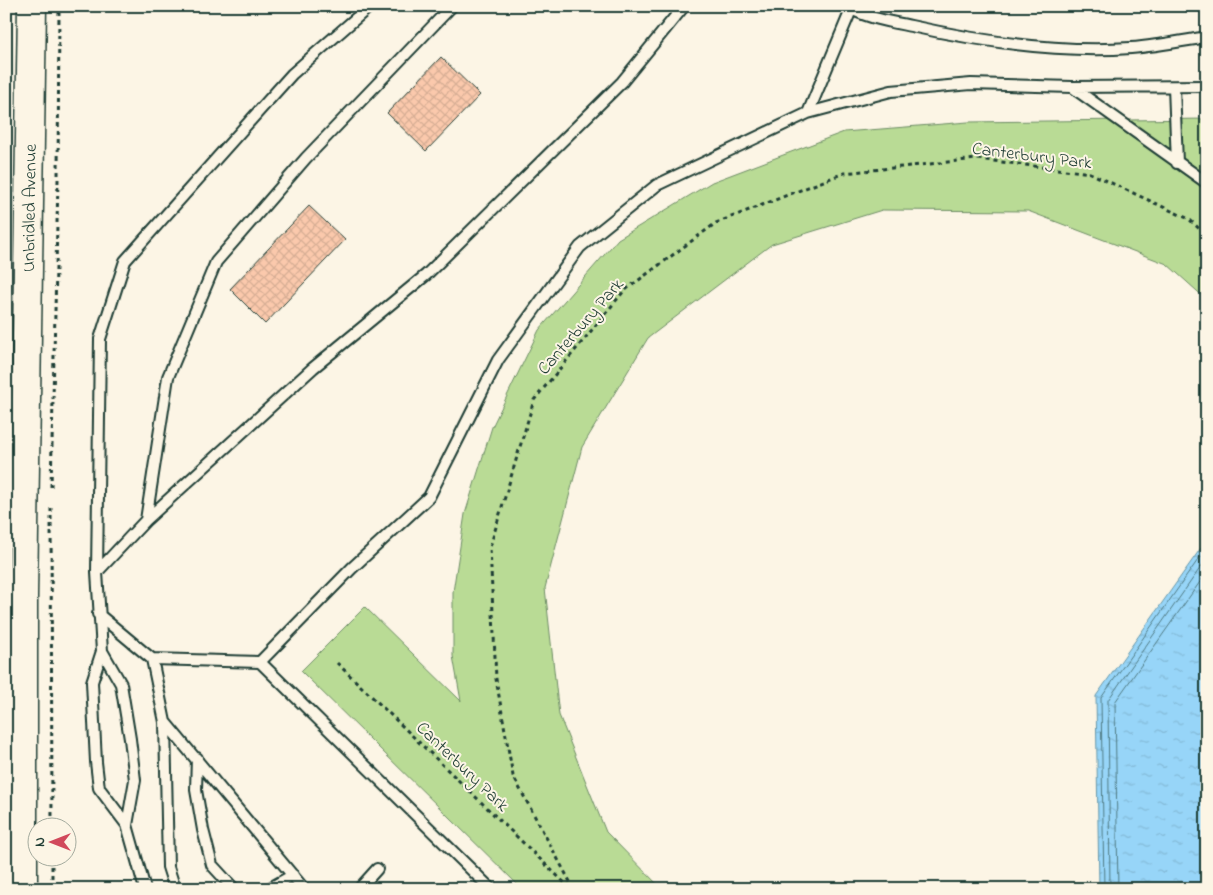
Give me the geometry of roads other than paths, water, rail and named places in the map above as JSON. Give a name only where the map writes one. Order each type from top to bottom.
[{"type":"street","name":"Unbridled Avenue","points":[[23,889],[23,596],[32,6]]},
{"type":"lane","points":[[127,825],[135,780],[132,756],[121,684],[102,651],[98,614],[100,339],[125,260],[292,74],[370,6]]},
{"type":"lane","points":[[146,520],[168,377],[216,262],[306,158],[452,6]]},
{"type":"lane","points":[[97,572],[146,520],[313,368],[426,275],[622,82],[684,6]]},
{"type":"lane","points":[[808,113],[848,8],[885,20],[945,34],[1058,50],[1132,48],[1207,37]]},
{"type":"lane","points":[[260,662],[352,568],[429,497],[498,360],[580,247],[657,185],[808,113],[891,91],[971,84],[1072,87],[1207,86]]},
{"type":"lane","points":[[1072,87],[1207,183]]},
{"type":"lane","points":[[1174,87],[1177,163]]},
{"type":"lane","points":[[98,614],[152,659],[166,722],[168,867],[175,889]]},
{"type":"lane","points":[[102,651],[92,682],[98,788],[127,825],[145,889]]},
{"type":"lane","points":[[152,659],[260,662],[491,889]]},
{"type":"lane","points":[[166,722],[304,889]]},
{"type":"lane","points":[[197,758],[196,790],[212,865],[234,889]]},
{"type":"lane","points":[[359,889],[377,870]]},
{"type":"lane","points":[[268,889],[293,875]]},
{"type":"water","points":[[1201,548],[1207,554],[1207,889],[1099,889],[1096,696]]}]
